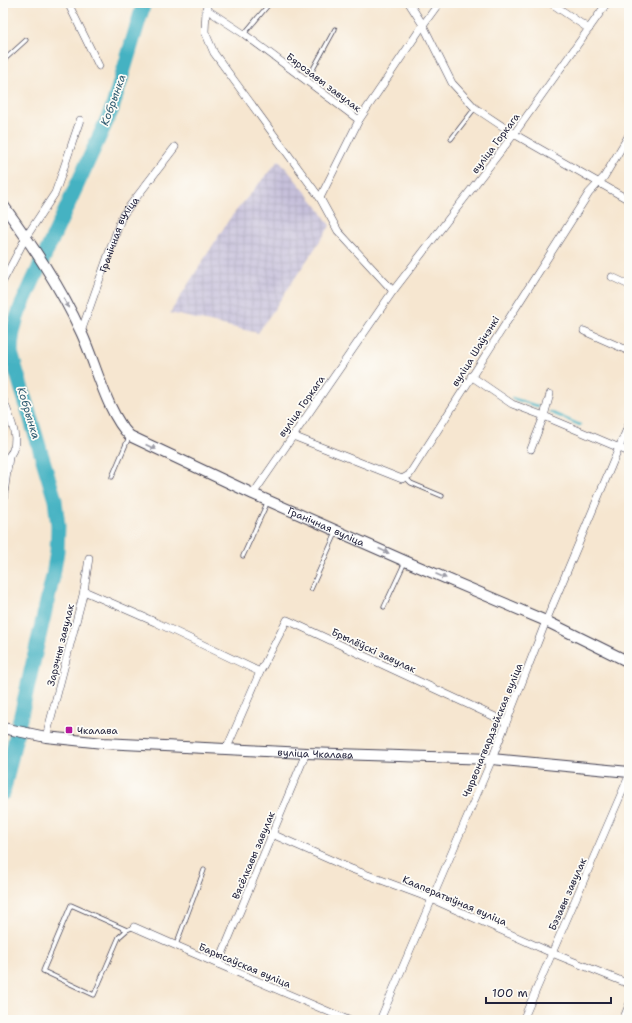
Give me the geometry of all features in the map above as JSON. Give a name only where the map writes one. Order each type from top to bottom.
[{"type":"main road","name":"Гранічная вуліца","points":[[3,205],[48,268],[59,288],[81,332],[113,410],[126,433],[130,436],[253,494],[628,658]]},
{"type":"main road","name":"вуліца Чкалава","points":[[6,728],[46,737],[103,743],[226,750],[492,759],[629,772]]},
{"type":"street","points":[[68,3],[99,66]]},
{"type":"street","points":[[409,3],[423,25],[452,83],[475,108],[514,134],[629,200]]},
{"type":"street","name":"Бярозавы завулак","points":[[207,6],[359,120],[423,25],[440,3]]},
{"type":"street","points":[[551,3],[589,29]]},
{"type":"street","name":"вуліца Горкага","points":[[253,494],[393,291],[514,134],[607,3]]},
{"type":"street","points":[[207,6],[205,32],[214,53],[320,198],[338,231],[393,291]]},
{"type":"street","points":[[3,281],[26,237],[55,193],[80,120]]},
{"type":"street","points":[[320,198],[359,120]]},
{"type":"street","name":"вуліца Шаўчэнкі","points":[[405,477],[409,476],[471,376],[589,193],[604,177],[629,135]]},
{"type":"street","name":"Гранічная вуліца","points":[[81,332],[122,216],[175,147]]},
{"type":"street","points":[[612,277],[629,285]]},
{"type":"street","points":[[584,331],[629,351]]},
{"type":"street","points":[[471,376],[512,404],[629,452]]},
{"type":"street","points":[[531,449],[544,416],[550,394]]},
{"type":"street","points":[[3,398],[16,437],[15,448],[6,459],[3,502]]},
{"type":"street","name":"Чырвонагвардзейская вуліца","points":[[380,1020],[492,759],[546,621],[629,424]]},
{"type":"street","points":[[292,436],[402,479],[405,477]]},
{"type":"street","name":"Зарэчны завулак","points":[[46,737],[84,590],[89,558]]},
{"type":"street","points":[[84,590],[260,672]]},
{"type":"street","name":"Брылёўскі завулак","points":[[226,750],[260,672],[287,620],[506,722]]},
{"type":"street","name":"Вясёлкавы завулак","points":[[218,964],[306,753]]},
{"type":"street","name":"Бэзавы завулак","points":[[524,1020],[629,776]]},
{"type":"street","name":"Кааператыўная вуліца","points":[[272,834],[349,868],[432,899],[552,953],[629,984]]},
{"type":"street","name":"Барысаўская вуліца","points":[[134,927],[348,1020]]},
{"type":"street","points":[[623,1020],[629,1005]]},
{"type":"lane","points":[[244,34],[270,3]]},
{"type":"lane","points":[[306,81],[335,29]]},
{"type":"lane","points":[[3,60],[26,40]]},
{"type":"lane","points":[[451,139],[475,108]]},
{"type":"lane","points":[[112,476],[130,436]]},
{"type":"lane","points":[[405,477],[411,483],[442,496]]},
{"type":"lane","points":[[243,556],[268,500]]},
{"type":"lane","points":[[311,589],[338,530]]},
{"type":"lane","points":[[384,608],[405,561]]},
{"type":"lane","points":[[176,945],[204,870]]},
{"type":"lane","points":[[127,930],[71,905],[42,971],[94,995],[119,938],[127,930],[134,927]]},
{"type":"shaded area","points":[[279,160],[318,207],[330,226],[258,333],[170,313],[230,218]]},
{"type":"waterway","name":"Кобрынка","points":[[3,793],[53,576],[57,551],[58,526],[55,500],[11,353],[12,336],[20,309],[112,109],[144,3]]},
{"type":"waterway","points":[[512,398],[537,406]]},
{"type":"waterway","points":[[550,412],[580,425]]},
{"type":"place","name":"Чкалава","points":[[69,730]]}]
